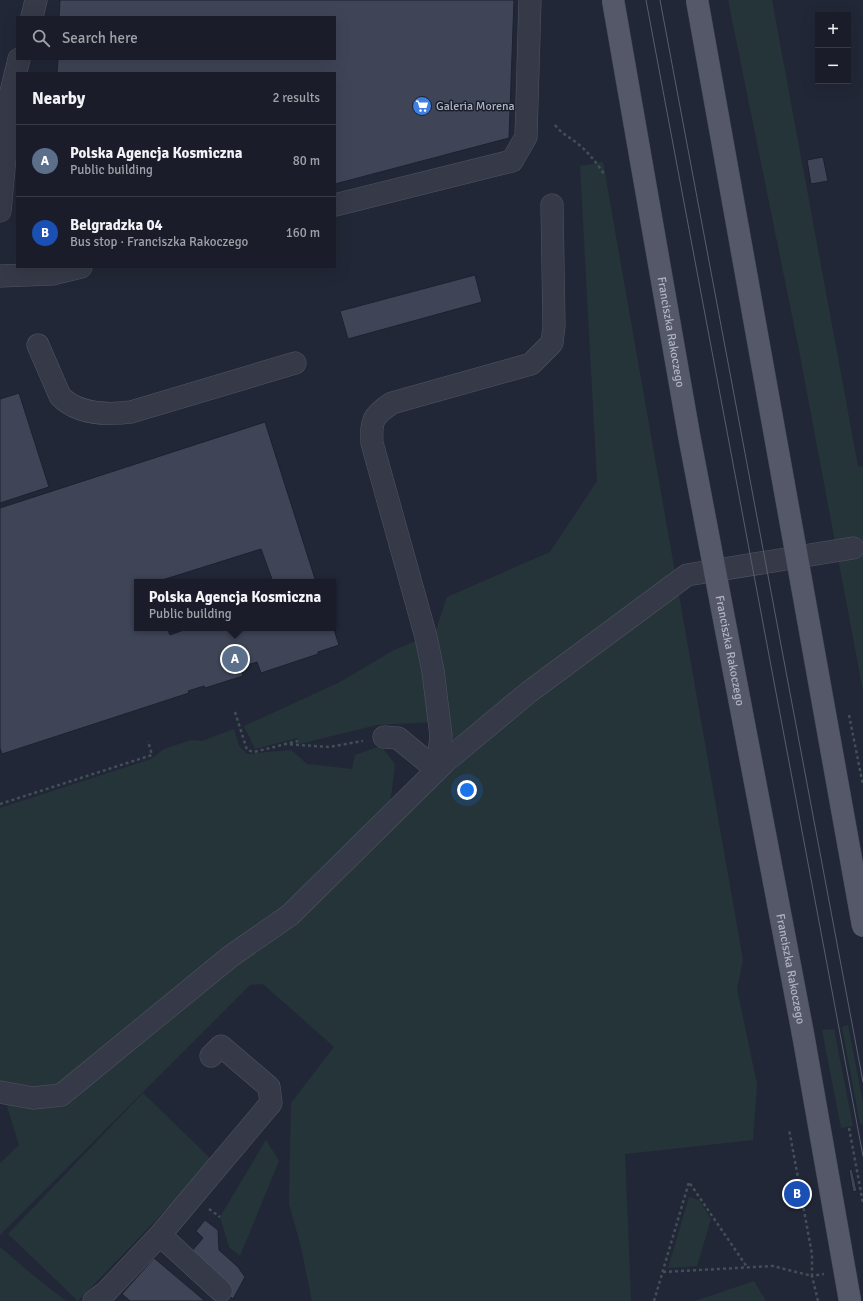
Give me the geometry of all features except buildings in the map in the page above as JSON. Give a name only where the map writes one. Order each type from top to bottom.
[{"type":"main road","name":"Franciszka Rakoczego","points":[[613,0],[689,435],[803,1034],[850,1301]]},
{"type":"main road","points":[[697,0],[863,926]]},
{"type":"lane","points":[[32,16],[36,0]]},
{"type":"lane","points":[[336,205],[512,161],[526,137],[530,0]]},
{"type":"lane","points":[[0,211],[11,92],[19,60]]},
{"type":"lane","points":[[437,770],[441,736],[426,636],[372,443],[371,427],[378,412],[392,403],[531,364],[552,342],[554,326],[552,205]]},
{"type":"lane","points":[[0,276],[52,274],[77,268]]},
{"type":"lane","points":[[38,345],[60,396],[66,402],[90,411],[107,415],[131,412],[295,363]]},
{"type":"lane","points":[[0,1092],[33,1098],[61,1095],[231,956],[290,915],[437,770],[529,692],[687,575],[853,548]]},
{"type":"lane","points":[[384,737],[398,738],[437,770]]},
{"type":"lane","points":[[94,1301],[106,1292],[160,1235],[271,1103],[269,1087],[221,1046],[211,1056]]},
{"type":"lane","points":[[160,1235],[221,1291]]},
{"type":"path","points":[[555,125],[563,134],[584,149],[594,159],[604,174]]},
{"type":"path","points":[[235,712],[247,750],[254,752],[298,741]]},
{"type":"path","points":[[284,744],[329,747],[384,737]]},
{"type":"path","points":[[0,804],[152,755],[148,741]]},
{"type":"path","points":[[849,1128],[863,1203]]},
{"type":"path","points":[[662,1272],[773,1266],[812,1276],[812,1254],[789,1130]]},
{"type":"path","points":[[654,1301],[690,1182],[747,1267]]},
{"type":"path","points":[[788,1182],[796,1205],[804,1208]]},
{"type":"shaded area","points":[[728,0],[772,0],[858,466],[863,467],[863,691],[798,345]]},
{"type":"shaded area","points":[[603,162],[743,960],[737,989],[757,1084],[753,1140],[625,1154],[631,1301],[312,1301],[301,1247],[289,1204],[291,1103],[334,1047],[263,984],[250,985],[0,1235],[0,1163],[19,1145],[6,1103],[63,1104],[182,1005],[310,911],[379,841],[448,775],[451,721],[377,725],[299,744],[297,738],[255,749],[244,726],[340,682],[394,650],[435,633],[447,597],[550,552],[597,481],[580,166]]},
{"type":"shaded area","points":[[234,729],[239,746],[247,754],[291,750],[307,764],[352,769],[355,755],[381,746],[395,764],[390,805],[280,917],[53,1090],[0,1084],[0,808],[151,759],[164,749],[191,740],[202,741]]},
{"type":"shaded area","points":[[848,1025],[863,1103],[863,1124],[860,1124],[842,1027]]},
{"type":"shaded area","points":[[834,1029],[853,1126],[841,1128],[822,1030]]},
{"type":"shaded area","points":[[143,1093],[213,1161],[78,1301],[8,1234]]},
{"type":"shaded area","points":[[266,1140],[279,1161],[240,1256],[229,1247],[220,1217]]},
{"type":"shaded area","points":[[689,1197],[699,1200],[711,1219],[697,1266],[668,1268]]},
{"type":"shaded area","points":[[0,1247],[34,1276],[66,1301],[0,1301]]},
{"type":"shaded area","points":[[754,1281],[766,1301],[695,1301]]},
{"type":"tram line","points":[[646,0],[863,1156]]},
{"type":"tram line","points":[[660,0],[863,1082]]},
{"type":"place","name":"Galeria Morena","points":[[422,106]]},
{"type":"place","name":"Polska Agencja Kosmiczna","points":[[235,659]]},
{"type":"place","name":"Belgradzka 04","points":[[797,1194]]}]
